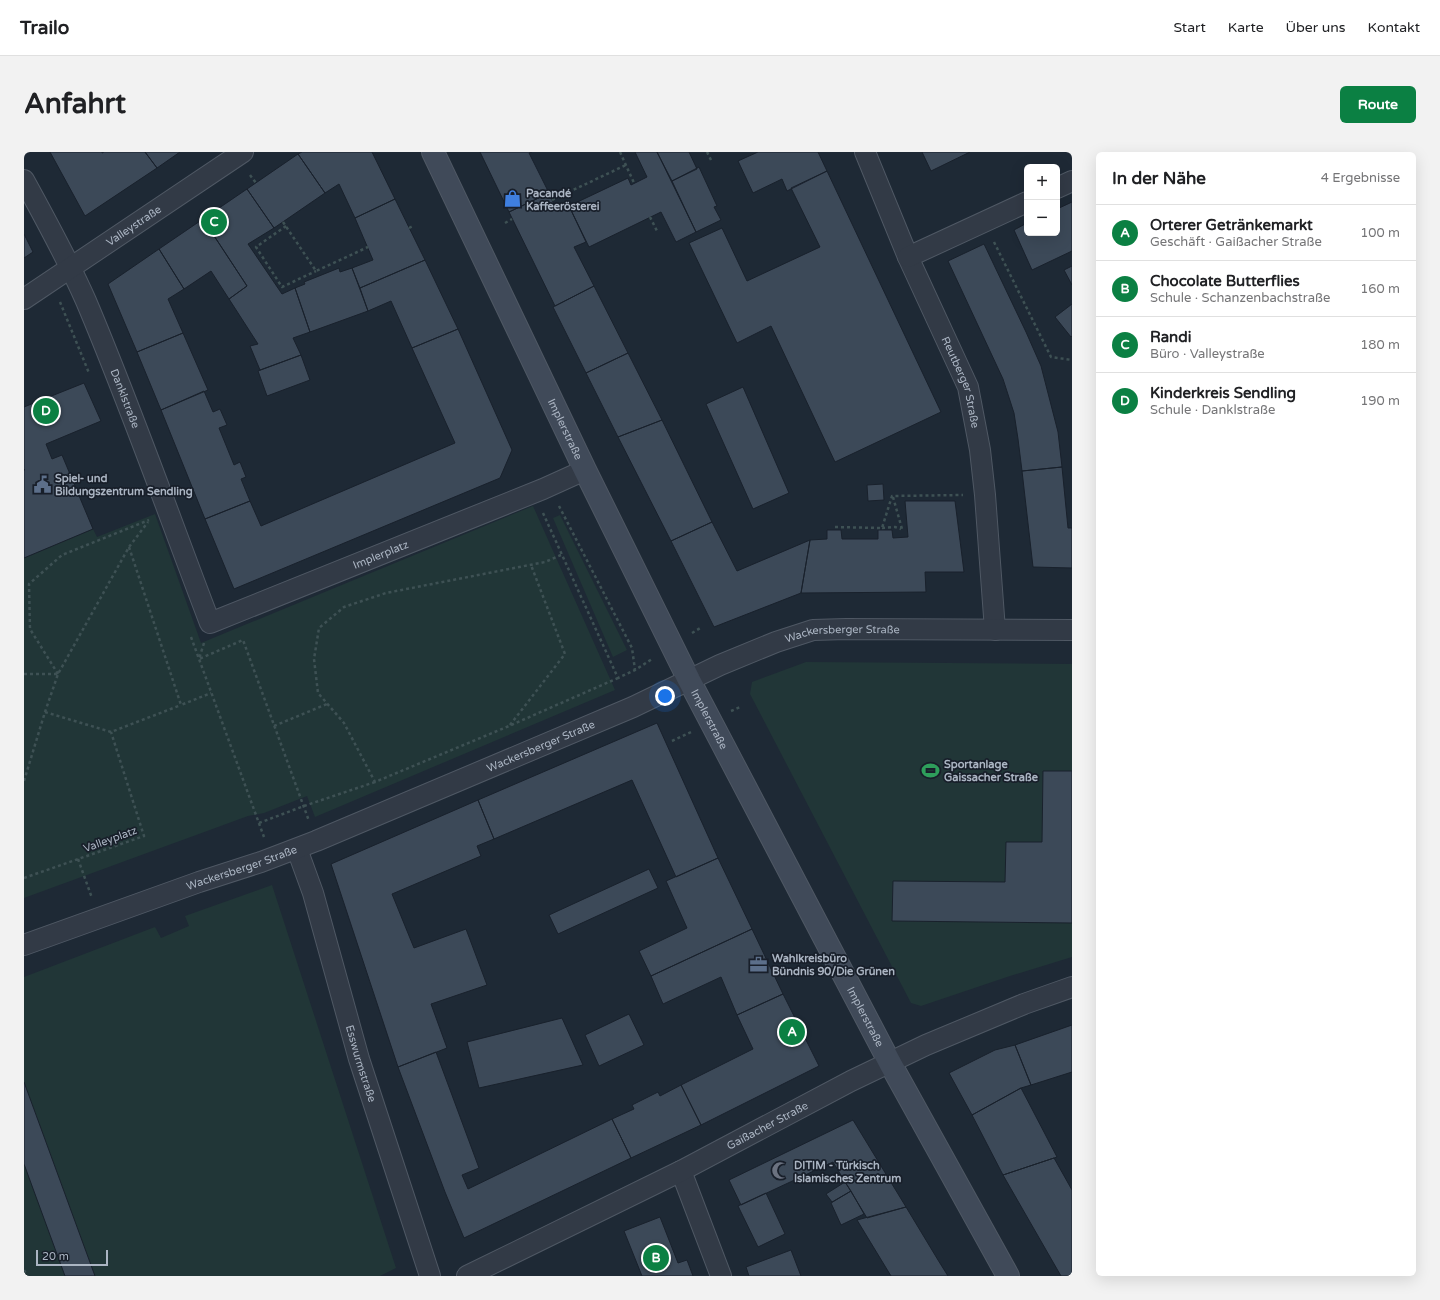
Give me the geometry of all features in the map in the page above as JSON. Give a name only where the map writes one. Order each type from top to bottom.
[{"type":"main road","name":"Implerstraße","points":[[433,152],[585,470],[689,680],[890,1063],[1008,1276]]},
{"type":"street","name":"Valleystraße","points":[[24,299],[243,152]]},
{"type":"street","name":"Reutberger Straße","points":[[865,152],[908,257],[968,387],[980,450],[985,495],[995,630]]},
{"type":"street","name":"Danklstraße","points":[[24,180],[54,235],[86,301],[210,623]]},
{"type":"street","points":[[1060,187],[1072,181]]},
{"type":"street","points":[[908,257],[1024,203]]},
{"type":"street","name":"Implerplatz","points":[[210,623],[585,470]]},
{"type":"street","name":"Wackersberger Straße","points":[[24,946],[199,882],[298,849],[633,707],[720,665],[776,642],[813,630],[1072,630]]},
{"type":"street","name":"Esswurmstraße","points":[[298,849],[313,893],[359,1059],[430,1276]]},
{"type":"street","name":"Gaißacher Straße","points":[[467,1276],[681,1171],[851,1081],[926,1045],[1003,1013],[1072,987]]},
{"type":"street","points":[[681,1171],[721,1276]]},
{"type":"path","points":[[620,152],[634,183]]},
{"type":"path","points":[[707,152],[712,162]]},
{"type":"path","points":[[552,200],[626,165]]},
{"type":"path","points":[[650,217],[658,233]]},
{"type":"path","points":[[504,223],[512,219]]},
{"type":"path","points":[[985,221],[1051,357],[1072,360]]},
{"type":"path","points":[[283,222],[316,271]]},
{"type":"path","points":[[286,226],[256,247],[282,287],[368,247]]},
{"type":"path","points":[[409,228],[413,226]]},
{"type":"path","points":[[543,488],[543,512],[561,555],[618,678]]},
{"type":"path","points":[[259,823],[375,782],[509,726],[634,670],[632,648],[558,504],[543,488]]},
{"type":"path","points":[[892,496],[985,495]]},
{"type":"path","points":[[834,527],[895,527],[902,529],[892,496]]},
{"type":"path","points":[[882,528],[892,496]]},
{"type":"path","points":[[24,781],[58,674],[129,547],[149,520],[62,555],[29,584],[30,629],[58,674]]},
{"type":"path","points":[[129,547],[181,705]]},
{"type":"path","points":[[375,782],[344,723],[318,693],[314,659],[319,628],[344,607],[386,593],[545,562],[561,555]]},
{"type":"path","points":[[509,726],[565,654],[531,565]]},
{"type":"path","points":[[24,586],[29,586]]},
{"type":"path","points":[[199,659],[210,623]]},
{"type":"path","points":[[199,659],[243,640],[316,841]]},
{"type":"path","points":[[192,641],[272,858]]},
{"type":"path","points":[[24,674],[58,674]]},
{"type":"path","points":[[45,712],[111,732],[211,693]]},
{"type":"path","points":[[274,726],[327,704]]},
{"type":"path","name":"Valleyplatz","points":[[24,878],[144,836],[111,732]]},
{"type":"path","points":[[78,859],[84,875]]},
{"type":"path","points":[[24,1270],[27,1276]]},
{"type":"green space","points":[[533,506],[615,690],[315,817],[307,796],[264,813],[248,816],[24,898],[24,558],[93,529],[97,537],[155,514],[201,643]]},
{"type":"green space","points":[[560,515],[627,650],[613,657],[553,518]]},
{"type":"green space","name":"Sportanlage Gaissacher Straße","points":[[806,662],[1072,664],[1072,957],[921,1006],[911,1003],[750,694],[752,682]]},
{"type":"green space","points":[[272,885],[396,1268],[380,1276],[24,1276],[24,977],[155,927],[161,938],[189,926],[185,916]]},
{"type":"building","points":[[50,152],[145,152],[157,168],[85,216]]},
{"type":"building","points":[[145,152],[180,152],[157,168]]},
{"type":"building","points":[[302,152],[372,152],[395,199],[355,218],[339,184],[325,193],[298,154]]},
{"type":"building","points":[[480,152],[532,152],[529,153],[549,193],[509,212]]},
{"type":"building","points":[[635,152],[657,152],[696,232],[676,242],[661,212],[589,247],[569,206],[628,178],[631,185],[647,177]]},
{"type":"building","points":[[657,152],[689,152],[697,169],[672,181]]},
{"type":"building","points":[[758,152],[818,152],[827,171],[787,191],[782,179],[753,193],[738,161]]},
{"type":"building","points":[[922,152],[970,152],[931,171]]},
{"type":"building","points":[[298,154],[325,193],[274,228],[247,189]]},
{"type":"building","points":[[699,167],[717,206],[714,207],[721,220],[696,232],[672,181]]},
{"type":"building","points":[[827,171],[941,412],[835,462],[771,326],[737,343],[689,243],[722,228],[747,281],[820,247],[791,188]]},
{"type":"building","points":[[247,189],[274,228],[248,244],[282,294],[295,288],[310,332],[293,338],[301,355],[260,370],[250,346],[258,344],[229,299],[247,286],[203,219]]},
{"type":"building","points":[[549,193],[557,211],[569,206],[586,242],[574,247],[594,286],[555,306],[509,212]]},
{"type":"building","points":[[395,199],[425,260],[360,288],[352,268],[373,260],[355,218]]},
{"type":"building","points":[[1072,202],[1072,251],[1032,270],[1014,230],[1024,225],[1024,236],[1060,236],[1060,208]]},
{"type":"building","points":[[203,219],[247,286],[229,299],[211,271],[184,289],[159,249]]},
{"type":"building","points":[[24,234],[33,252],[24,258]]},
{"type":"building","points":[[984,244],[1041,366],[1058,432],[1062,467],[1022,471],[1014,413],[1003,379],[948,261]]},
{"type":"building","points":[[159,249],[184,289],[168,299],[183,333],[137,352],[108,284]]},
{"type":"building","points":[[425,260],[458,329],[412,348],[391,301],[368,311],[360,288]]},
{"type":"building","points":[[1072,266],[1072,285],[1064,270]]},
{"type":"building","points":[[339,268],[340,272],[352,268],[368,311],[310,332],[295,288],[305,284],[304,282]]},
{"type":"building","points":[[594,286],[628,353],[586,373],[553,307]]},
{"type":"building","points":[[1072,304],[1072,336],[1071,337],[1055,317]]},
{"type":"building","points":[[458,329],[512,450],[500,478],[234,589],[205,519],[250,501],[261,526],[455,443],[412,348]]},
{"type":"building","points":[[183,333],[208,390],[161,410],[137,352]]},
{"type":"building","points":[[628,353],[662,420],[618,437],[586,373]]},
{"type":"building","points":[[301,355],[310,380],[267,396],[258,371]]},
{"type":"building","points":[[84,383],[101,421],[46,444],[52,459],[62,455],[93,529],[24,558],[24,407]]},
{"type":"building","points":[[743,387],[789,493],[753,509],[706,404]]},
{"type":"building","points":[[204,391],[213,412],[220,409],[227,425],[219,428],[234,465],[240,462],[246,477],[241,479],[250,501],[205,519],[161,410]]},
{"type":"building","points":[[662,420],[712,522],[671,541],[618,437]]},
{"type":"building","points":[[1062,467],[1068,528],[1072,528],[1072,568],[1033,567],[1022,471]]},
{"type":"building","points":[[883,484],[884,500],[868,501],[867,485]]},
{"type":"building","points":[[905,501],[955,501],[964,572],[925,572],[926,592],[801,593],[810,540],[827,539],[827,530],[841,530],[842,539],[878,539],[878,530],[892,530],[893,538],[908,537]]},
{"type":"building","points":[[712,522],[737,571],[810,540],[801,593],[714,627],[671,541]]},
{"type":"building","points":[[657,723],[718,858],[676,877],[632,780],[494,839],[478,800]]},
{"type":"building","points":[[1043,771],[1072,771],[1072,923],[892,921],[893,881],[1005,882],[1006,842],[1042,842]]},
{"type":"building","points":[[478,800],[494,839],[477,846],[481,856],[392,894],[414,948],[466,929],[487,985],[431,1004],[447,1048],[398,1067],[331,864]]},
{"type":"building","points":[[718,858],[752,929],[651,976],[639,951],[687,928],[666,881]]},
{"type":"building","points":[[649,869],[658,888],[558,934],[549,915]]},
{"type":"building","points":[[752,929],[783,994],[737,1015],[721,977],[663,1004],[651,976]]},
{"type":"building","points":[[783,994],[819,1066],[701,1125],[681,1085],[753,1049],[737,1015]]},
{"type":"building","points":[[629,1014],[644,1045],[599,1066],[585,1035]]},
{"type":"building","points":[[562,1018],[583,1065],[479,1088],[467,1042]]},
{"type":"building","points":[[1072,1025],[1072,1072],[1031,1085],[1015,1045]]},
{"type":"building","points":[[1015,1045],[1031,1085],[1021,1088],[972,1115],[949,1073],[995,1050]]},
{"type":"building","points":[[436,1052],[479,1168],[462,1175],[468,1189],[612,1119],[631,1158],[464,1238],[398,1067]]},
{"type":"building","points":[[24,1082],[95,1276],[65,1276],[24,1164]]},
{"type":"building","points":[[681,1085],[701,1125],[631,1158],[612,1119],[634,1109],[632,1105],[658,1092],[660,1096]]},
{"type":"building","points":[[1021,1088],[1057,1157],[1003,1175],[972,1115]]},
{"type":"building","name":"DITIM - Türkisch Islamisches Zentrum","points":[[853,1120],[906,1207],[867,1218],[833,1162],[741,1205],[729,1180]]},
{"type":"building","points":[[1054,1158],[1072,1190],[1072,1276],[1061,1276],[1003,1175]]},
{"type":"building","points":[[845,1182],[851,1191],[832,1202],[826,1194]]},
{"type":"building","points":[[851,1191],[864,1214],[841,1225],[831,1203]]},
{"type":"building","points":[[766,1193],[785,1234],[758,1247],[738,1206]]},
{"type":"building","points":[[906,1207],[948,1276],[891,1276],[857,1220]]},
{"type":"building","points":[[660,1217],[678,1263],[687,1260],[693,1276],[642,1276],[624,1231]]},
{"type":"building","points":[[791,1250],[801,1276],[749,1276],[746,1267]]},
{"type":"place","name":"Pacandé Kaffeerösterei","points":[[513,199]]},
{"type":"place","name":"Randi","points":[[214,222]]},
{"type":"place","name":"Kinderkreis Sendling","points":[[46,411]]},
{"type":"place","name":"Spiel- und Bildungszentrum Sendling","points":[[42,484]]},
{"type":"place","name":"Sportanlage Gaissacher Straße","points":[[931,770]]},
{"type":"place","name":"Wahlkreisbüro Bündnis 90/Die Grünen","points":[[759,964]]},
{"type":"place","name":"Orterer Getränkemarkt","points":[[792,1032]]},
{"type":"place","name":"DITIM - Türkisch Islamisches Zentrum","points":[[781,1171]]},
{"type":"place","name":"Chocolate Butterflies","points":[[656,1258]]}]
